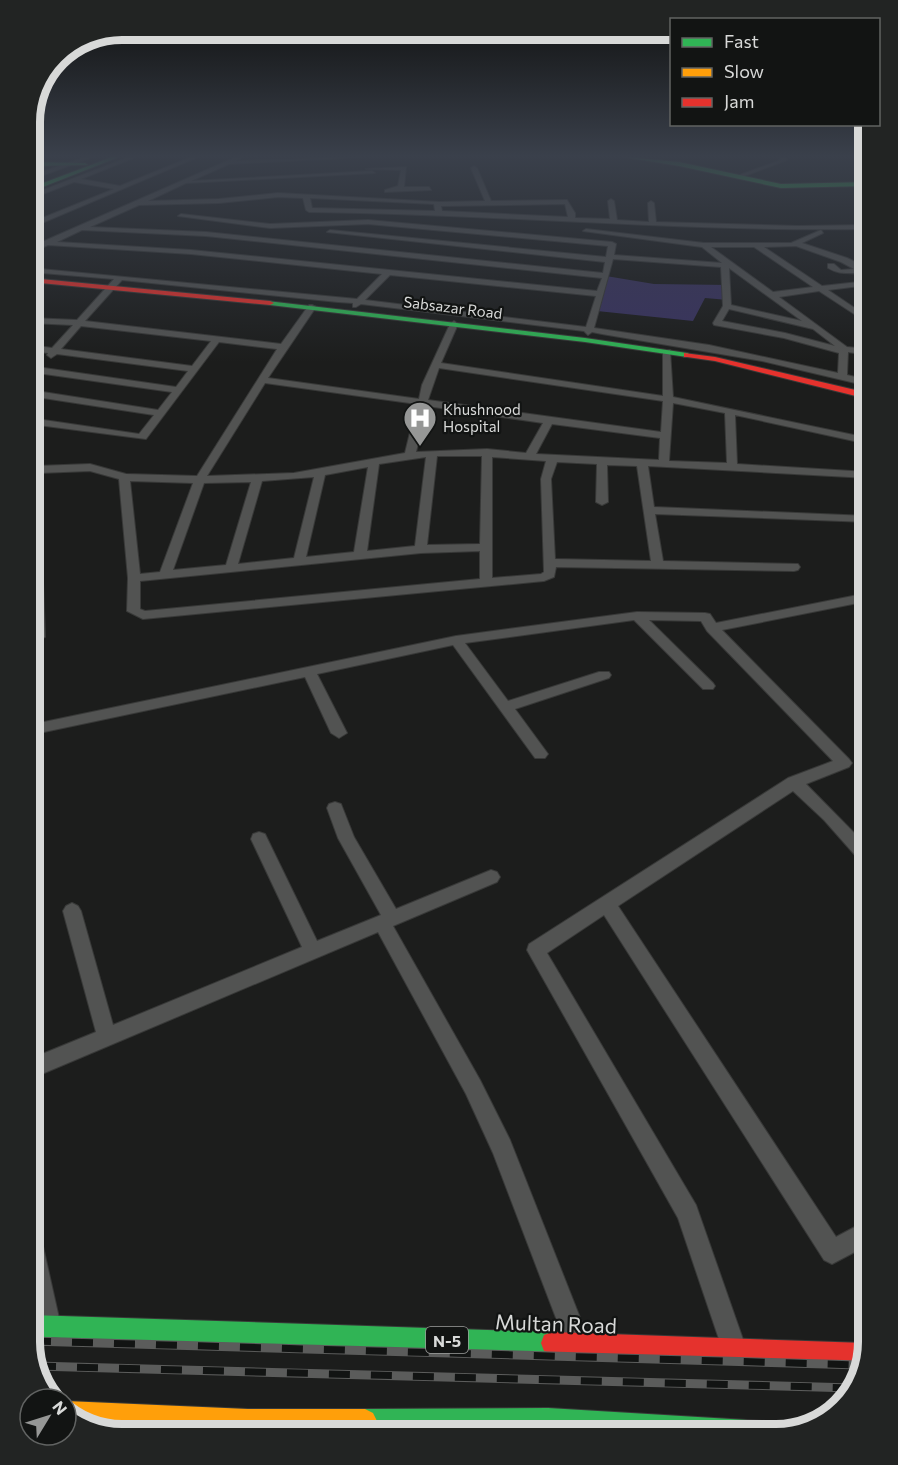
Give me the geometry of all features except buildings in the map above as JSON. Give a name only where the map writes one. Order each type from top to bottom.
[{"type":"main road","name":"Sabsazar Road","points":[[41,273],[358,303],[432,318],[454,326],[715,359],[858,394]]},
{"type":"main road","name":"Sabsazar Road","points":[[41,280],[116,281],[312,307],[589,330],[737,355],[858,381]]},
{"type":"main road","name":"Multan Road","points":[[40,1327],[857,1354]]},
{"type":"main road","points":[[82,1414],[248,1420],[548,1420],[613,1424]]},
{"type":"street","points":[[41,245],[83,225]]},
{"type":"street","points":[[264,225],[491,248],[728,265]]},
{"type":"street","points":[[270,226],[290,225]]},
{"type":"street","points":[[392,225],[612,244]]},
{"type":"street","points":[[474,280],[502,225]]},
{"type":"street","points":[[661,225],[717,228],[858,226]]},
{"type":"street","points":[[77,228],[206,234],[606,276]]},
{"type":"street","points":[[704,245],[717,228]]},
{"type":"street","points":[[582,231],[704,245],[792,245],[821,232],[816,228]]},
{"type":"street","points":[[358,303],[589,330],[606,276],[615,234]]},
{"type":"street","points":[[345,267],[374,236]]},
{"type":"street","points":[[44,243],[191,252],[600,294]]},
{"type":"street","points":[[794,243],[858,267]]},
{"type":"street","points":[[704,245],[844,350]]},
{"type":"street","points":[[756,245],[858,315]]},
{"type":"street","points":[[728,265],[727,306],[717,323],[858,351]]},
{"type":"street","points":[[831,266],[840,272],[858,271]]},
{"type":"street","points":[[358,303],[388,272]]},
{"type":"street","points":[[41,363],[116,281]]},
{"type":"street","points":[[772,295],[858,284]]},
{"type":"street","points":[[727,306],[816,327]]},
{"type":"street","points":[[165,575],[200,481],[283,347],[312,307]]},
{"type":"street","points":[[41,321],[78,323],[283,347]]},
{"type":"street","points":[[410,455],[423,401],[454,326]]},
{"type":"street","points":[[41,423],[142,437],[217,339]]},
{"type":"street","points":[[41,349],[194,369]]},
{"type":"street","points":[[842,377],[844,350]]},
{"type":"street","points":[[664,463],[668,399],[667,354]]},
{"type":"street","points":[[436,365],[668,399],[858,439]]},
{"type":"street","points":[[41,370],[178,390]]},
{"type":"street","points":[[262,380],[423,401],[548,422],[666,436]]},
{"type":"street","points":[[41,395],[160,413]]},
{"type":"street","points":[[730,411],[732,465]]},
{"type":"street","points":[[530,456],[548,422]]},
{"type":"street","points":[[41,467],[85,467],[115,472],[124,477],[200,481],[257,480],[320,473],[410,455],[487,452],[552,459],[732,465],[858,474]]},
{"type":"street","points":[[486,582],[487,452]]},
{"type":"street","points":[[421,549],[432,453]]},
{"type":"street","points":[[124,477],[134,578],[134,611],[143,615],[544,577],[550,574],[546,480],[552,459]]},
{"type":"street","points":[[602,461],[602,501]]},
{"type":"street","points":[[360,555],[374,463]]},
{"type":"street","points":[[642,463],[657,563]]},
{"type":"street","points":[[299,562],[320,473]]},
{"type":"street","points":[[231,568],[257,480]]},
{"type":"street","points":[[649,510],[858,519]]},
{"type":"street","points":[[134,578],[421,549],[486,546]]},
{"type":"street","points":[[550,563],[794,567]]},
{"type":"street","points":[[712,628],[858,599]]},
{"type":"street","points":[[638,616],[708,686]]},
{"type":"street","points":[[41,727],[456,640],[638,616],[705,617],[712,628],[844,763],[794,782],[536,950],[688,1214],[735,1350]]},
{"type":"street","points":[[456,640],[540,754]]},
{"type":"street","points":[[309,671],[339,733]]},
{"type":"street","points":[[505,707],[604,675]]},
{"type":"street","points":[[794,782],[858,847]]},
{"type":"street","points":[[335,808],[346,838],[502,1148],[578,1344]]},
{"type":"street","points":[[259,840],[313,951]]},
{"type":"street","points":[[40,1065],[491,877]]},
{"type":"street","points":[[607,904],[832,1252],[858,1238]]},
{"type":"street","points":[[72,910],[107,1037]]},
{"type":"shaded area","points":[[606,276],[654,284],[730,285],[728,300],[705,298],[693,321],[597,311]]},
{"type":"railway","points":[[40,1341],[854,1365]]},
{"type":"railway","points":[[44,1366],[844,1388]]},
{"type":"traffic: fast","points":[[270,303],[585,340],[687,355]]},
{"type":"traffic: fast","points":[[40,1326],[552,1343]]},
{"type":"traffic: fast","points":[[365,1421],[548,1420],[615,1424]]},
{"type":"traffic: slow","points":[[82,1414],[248,1421],[365,1421]]},
{"type":"traffic: jam","points":[[41,281],[270,303]]},
{"type":"traffic: jam","points":[[687,355],[715,359],[858,394]]},
{"type":"traffic: jam","points":[[552,1343],[857,1354]]},
{"type":"place","name":"Khushnood Hospital","points":[[420,447]]}]
